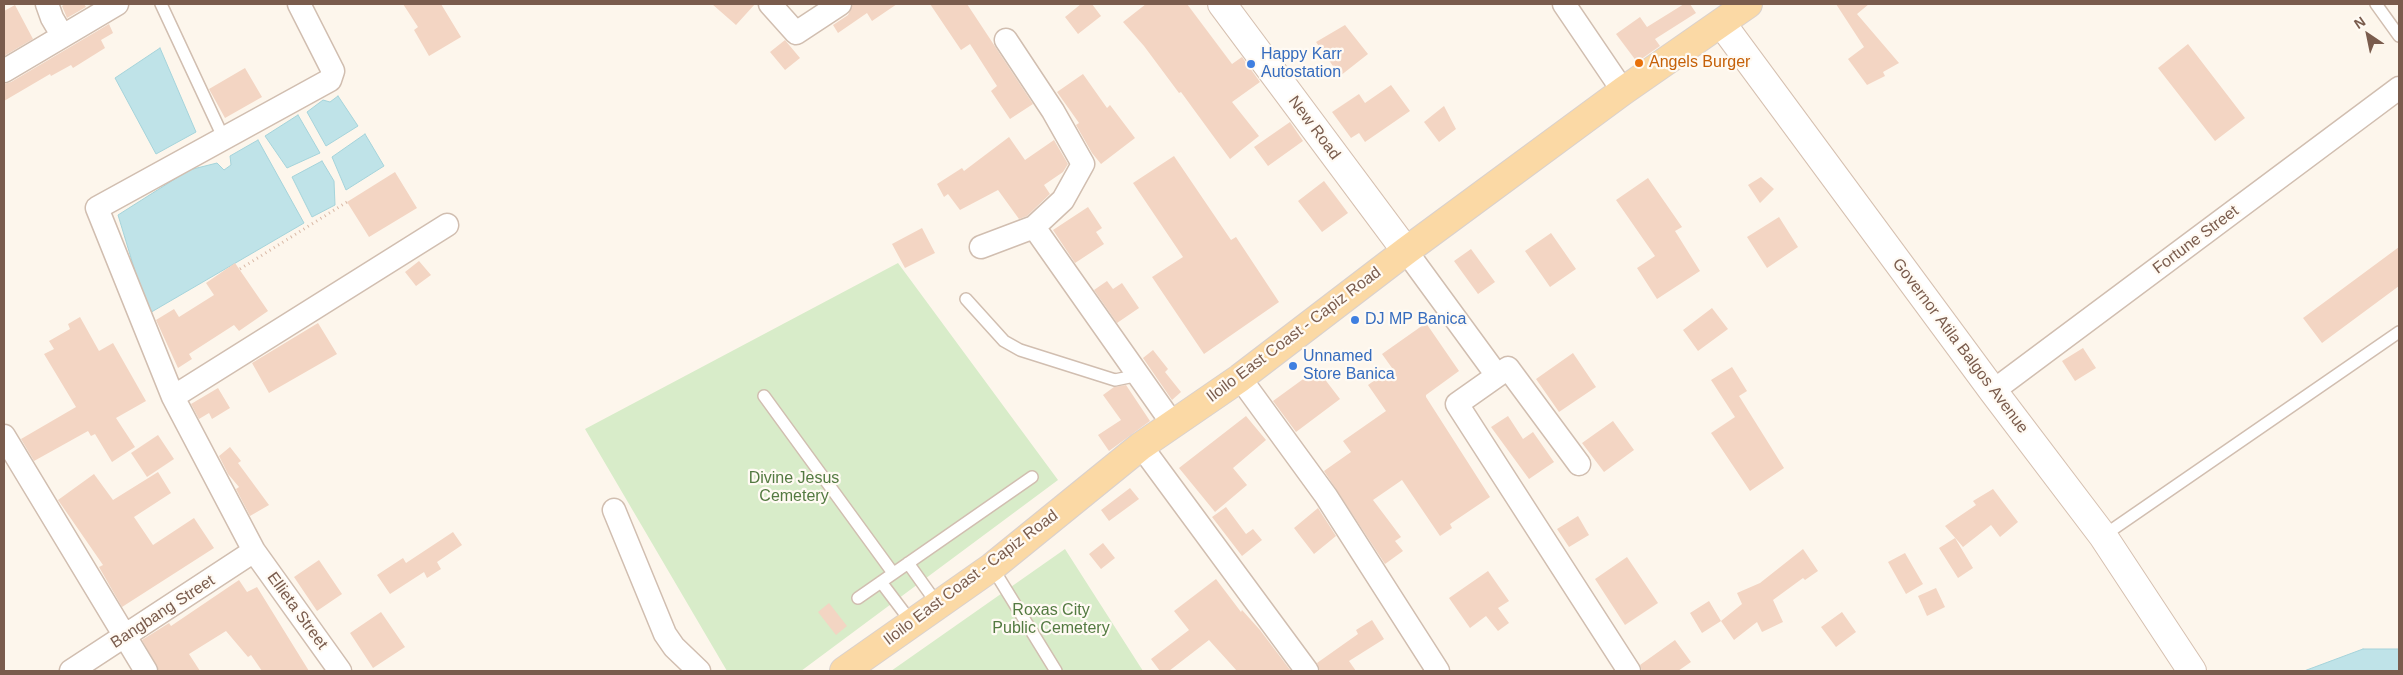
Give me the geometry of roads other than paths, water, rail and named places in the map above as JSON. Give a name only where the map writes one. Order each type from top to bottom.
[{"type":"main road","name":"New Road","points":[[1222,4],[1406,251]]},
{"type":"main road","name":"Iloilo East Coast - Capiz Road","points":[[844,671],[992,567],[1172,423],[1240,378],[1406,251],[1623,91],[1722,24],[1748,4]]},
{"type":"main road","name":"Governor Atila Balgos Avenue","points":[[1722,24],[1993,391],[2103,536],[2192,671]]},
{"type":"street","points":[[47,4],[52,18],[62,35]]},
{"type":"street","points":[[4,71],[117,4]]},
{"type":"street","points":[[224,139],[330,80],[333,72],[299,4]]},
{"type":"street","points":[[770,4],[796,33],[840,4]]},
{"type":"street","points":[[1564,4],[1623,91]]},
{"type":"street","points":[[981,246],[1034,227],[1063,200],[1083,164],[1052,111],[1006,40]]},
{"type":"street","name":"Fortune Street","points":[[1993,391],[2399,88]]},
{"type":"street","name":"Ellieta Street","points":[[224,139],[97,208],[173,397],[254,551],[340,671]]},
{"type":"street","points":[[173,397],[447,225]]},
{"type":"street","points":[[1034,227],[1172,423]]},
{"type":"street","points":[[1406,251],[1496,374]]},
{"type":"street","points":[[1579,464],[1508,368],[1496,374],[1457,404],[1629,671]]},
{"type":"street","points":[[1240,378],[1326,496],[1438,671]]},
{"type":"street","points":[[4,436],[146,671]]},
{"type":"street","points":[[1141,446],[1306,671]]},
{"type":"street","points":[[614,510],[665,634],[674,647],[699,671]]},
{"type":"street","name":"Bangbang Street","points":[[71,671],[254,551]]},
{"type":"lane","points":[[161,4],[224,139]]},
{"type":"lane","points":[[2376,4],[2399,36]]},
{"type":"lane","points":[[966,299],[1004,341],[1020,350],[1115,380],[1130,379],[1139,375]]},
{"type":"lane","points":[[2103,536],[2399,332]]},
{"type":"lane","points":[[764,396],[893,573]]},
{"type":"lane","points":[[858,598],[1032,477]]},
{"type":"lane","points":[[908,563],[938,605]]},
{"type":"lane","points":[[992,567],[1056,671]]},
{"type":"lane","points":[[881,582],[912,623]]},
{"type":"water","points":[[160,48],[196,132],[156,154],[115,78]]},
{"type":"water","points":[[338,96],[358,126],[326,146],[307,112],[323,100],[330,102]]},
{"type":"water","points":[[298,115],[320,153],[287,168],[265,136]]},
{"type":"water","points":[[365,134],[384,166],[346,190],[332,157]]},
{"type":"water","points":[[258,140],[304,223],[148,314],[118,215],[189,170],[217,163],[224,170],[231,165],[230,156]]},
{"type":"water","points":[[322,161],[334,181],[335,205],[312,217],[292,177]]},
{"type":"water","points":[[2363,649],[2399,649],[2399,671],[2304,671]]},
{"type":"place","name":"Angels Burger","points":[[1639,63]]},
{"type":"place","name":"Happy Karr Autostation","points":[[1251,64]]},
{"type":"place","name":"DJ MP Banica","points":[[1355,320]]},
{"type":"place","name":"Unnamed Store Banica","points":[[1293,366]]},
{"type":"park label","name":"Divine Jesus Cemetery","points":[[794,488]]},
{"type":"park label","name":"Roxas City Public Cemetery","points":[[1051,620]]}]
